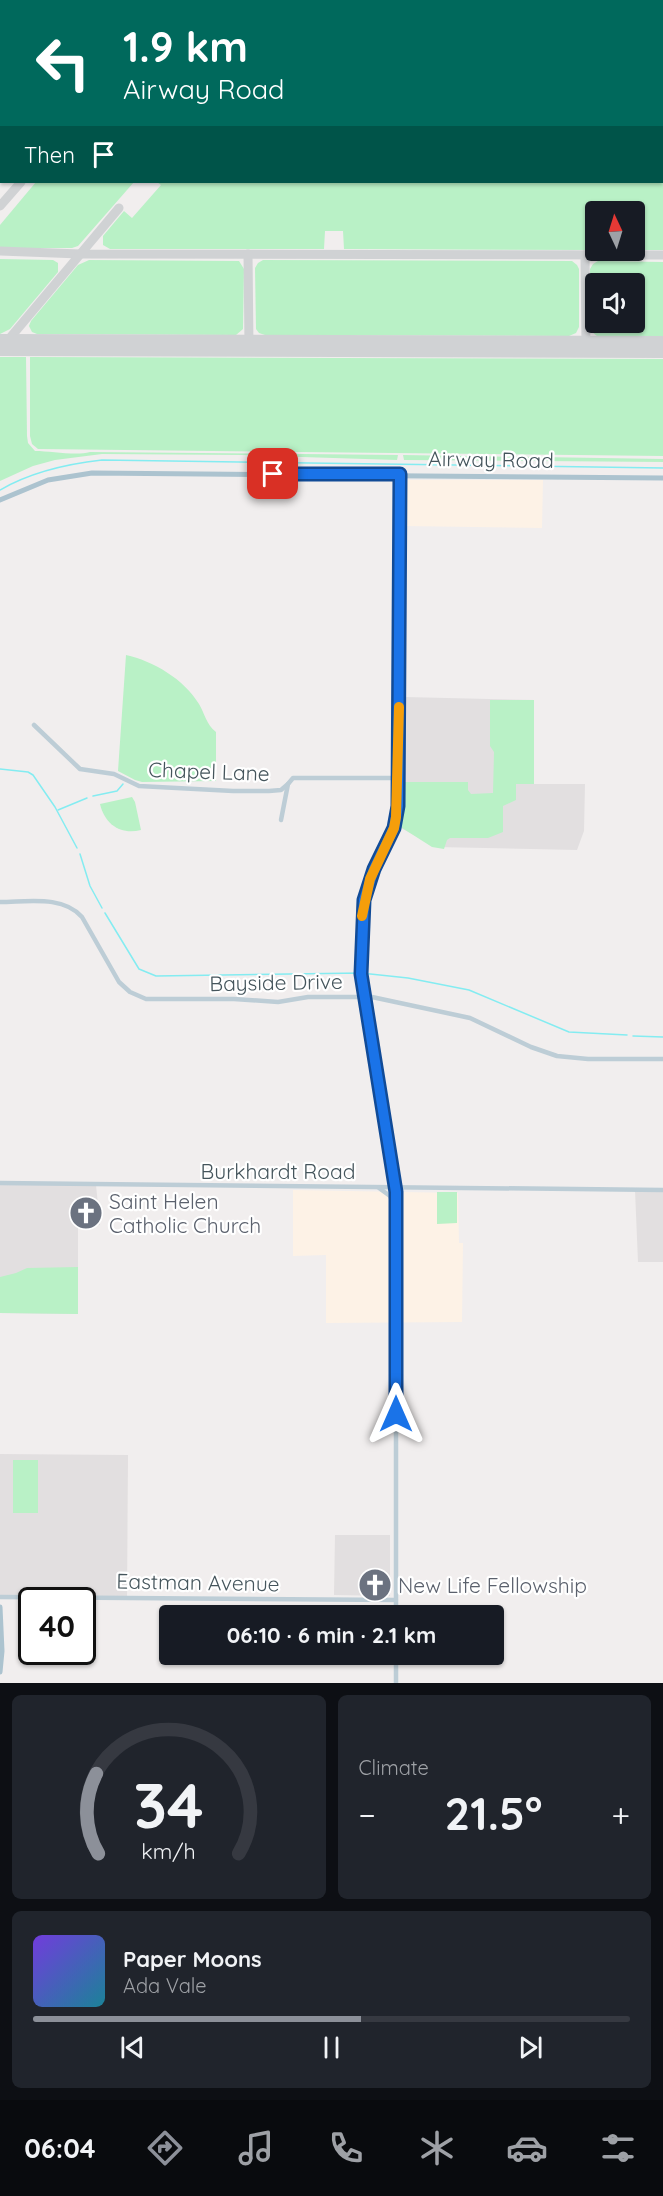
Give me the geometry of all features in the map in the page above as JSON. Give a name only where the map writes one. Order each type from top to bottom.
[{"type":"main road","name":"Airway Road","points":[[0,500],[48,480],[92,473],[663,478]]},
{"type":"main road","points":[[0,1607],[2,1651],[0,1672]]},
{"type":"street","points":[[396,1605],[395,1188],[361,974],[363,908],[370,879],[395,822],[398,778],[400,474]]},
{"type":"street","name":"Chapel Lane","points":[[34,725],[84,771],[114,774],[139,786],[269,791],[281,790],[297,777],[398,778]]},
{"type":"street","name":"Chapel Lane","points":[[281,820],[288,784]]},
{"type":"street","name":"Bayside Drive","points":[[0,902],[52,902],[65,904],[75,909],[82,917],[119,982],[130,992],[146,999],[234,999],[278,1002],[308,997],[364,997],[470,1018],[531,1047],[557,1056],[588,1059],[663,1059]]},
{"type":"street","name":"Burkhardt Road","points":[[0,1183],[663,1190]]},
{"type":"street","points":[[378,1188],[390,1196],[396,1208]]},
{"type":"street","name":"Eastman Avenue","points":[[0,1598],[396,1600]]},
{"type":"street","points":[[396,1665],[396,1683]]},
{"type":"shaded area","points":[[403,480],[543,480],[542,528],[403,526]]},
{"type":"shaded area","points":[[405,697],[534,700],[534,784],[585,784],[584,831],[577,850],[436,847],[401,828],[398,822],[401,797],[402,700]]},
{"type":"shaded area","points":[[0,1183],[96,1185],[100,1225],[78,1227],[78,1314],[0,1313]]},
{"type":"shaded area","points":[[293,1190],[458,1193],[459,1243],[463,1243],[462,1322],[326,1323],[326,1255],[293,1256]]},
{"type":"shaded area","points":[[635,1190],[663,1190],[663,1262],[638,1262]]},
{"type":"shaded area","points":[[0,1454],[128,1455],[127,1598],[96,1598],[96,1587],[18,1587],[18,1597],[0,1597]]},
{"type":"shaded area","points":[[335,1535],[390,1535],[390,1596],[334,1595]]},
{"type":"green space","points":[[35,183],[133,183],[78,246],[72,248],[0,248],[0,225]]},
{"type":"green space","points":[[158,183],[663,183],[663,250],[645,250],[645,201],[585,201],[585,250],[344,249],[343,231],[325,231],[324,249],[110,249],[103,245],[103,236],[124,211],[132,218],[161,185]]},
{"type":"green space","points":[[0,259],[53,260],[58,263],[58,272],[10,329],[0,334]]},
{"type":"green space","points":[[89,260],[239,261],[244,269],[243,329],[236,335],[37,334],[32,332],[29,326],[31,321],[78,265]]},
{"type":"green space","points":[[263,260],[572,261],[579,269],[579,327],[576,333],[569,336],[265,335],[256,329],[255,268]]},
{"type":"green space","points":[[598,261],[663,262],[663,336],[597,336],[593,333],[645,333],[645,273],[590,273],[590,269]]},
{"type":"green space","points":[[0,357],[26,357],[27,436],[28,443],[35,451],[78,454],[90,452],[398,455],[397,460],[241,455],[102,454],[55,460],[33,466],[0,481]]},
{"type":"green space","points":[[30,357],[663,359],[663,456],[38,449],[32,444],[30,436]]},
{"type":"green space","points":[[403,455],[663,459],[663,462],[404,460]]},
{"type":"green space","points":[[126,655],[167,672],[193,695],[216,732],[216,781],[142,782],[118,771]]},
{"type":"green space","points":[[490,700],[534,700],[534,784],[516,784],[516,800],[503,806],[503,832],[488,838],[450,838],[444,849],[432,847],[399,826],[401,782],[468,782],[468,790],[471,794],[493,793],[494,752],[490,746]]},
{"type":"green space","points":[[132,797],[141,830],[121,830],[110,823],[100,804]]},
{"type":"green space","points":[[437,1192],[457,1192],[457,1223],[437,1224]]},
{"type":"green space","points":[[78,1267],[78,1314],[0,1313],[0,1277],[27,1268]]},
{"type":"green space","points":[[13,1460],[38,1460],[38,1513],[13,1513]]},
{"type":"waterway","points":[[0,490],[24,478],[49,470],[102,460],[663,468]]},
{"type":"waterway","points":[[0,769],[28,772],[33,775],[55,807],[77,848]]},
{"type":"waterway","points":[[93,796],[117,791],[123,784]]},
{"type":"waterway","points":[[58,810],[87,798]]},
{"type":"waterway","points":[[80,854],[90,886],[102,908]]},
{"type":"waterway","points":[[105,913],[139,969],[156,976],[361,973],[408,978],[469,990],[569,1032],[627,1035]]},
{"type":"waterway","points":[[633,1036],[663,1037]]},
{"type":"taxiway","points":[[0,206],[20,183]]},
{"type":"taxiway","points":[[4,345],[119,208]]},
{"type":"taxiway","points":[[0,251],[80,254],[663,255]]},
{"type":"taxiway","points":[[248,254],[249,346]]},
{"type":"taxiway","points":[[585,261],[586,347]]},
{"type":"runway","points":[[0,345],[663,347]]},
{"type":"slow traffic","points":[[362,916],[370,879],[394,828],[396,817],[399,707]]},
{"type":"place","name":"Saint Helen Catholic Church","points":[[86,1213]]},
{"type":"place","name":"New Life Fellowship","points":[[375,1585]]},
{"type":"route","points":[[273,474],[400,474],[398,806],[394,828],[374,869],[364,900],[361,974],[396,1192],[396,1414]]}]
